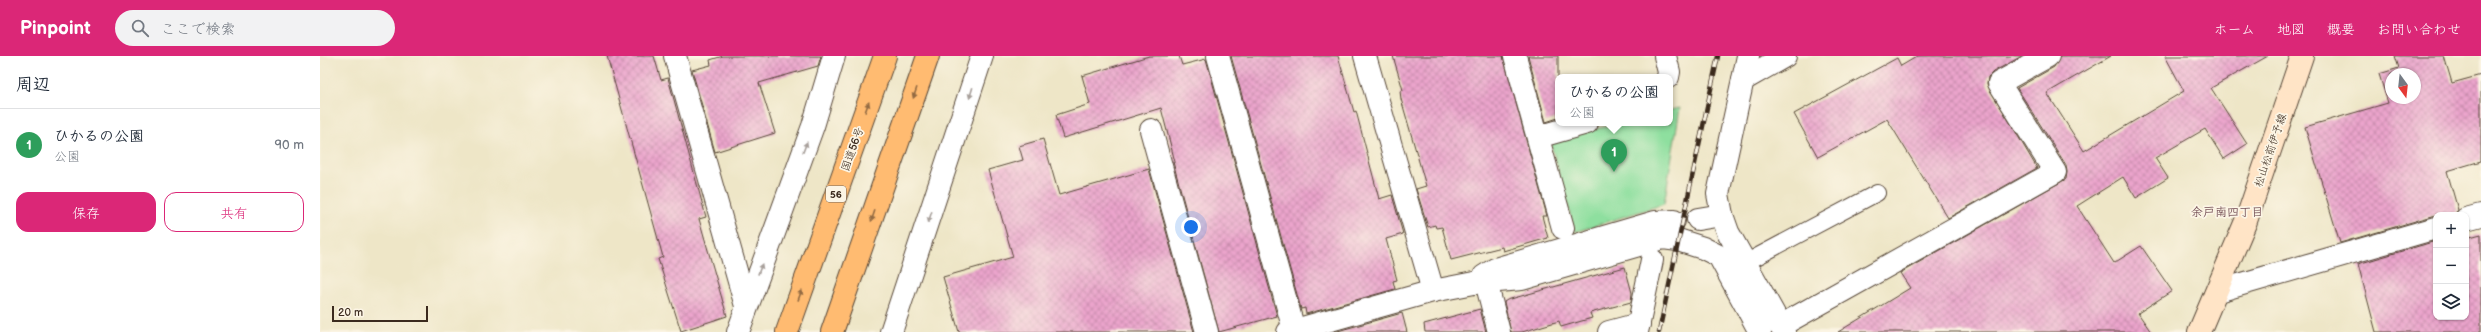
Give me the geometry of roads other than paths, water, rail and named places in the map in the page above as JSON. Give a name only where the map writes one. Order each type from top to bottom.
[{"type":"highway","name":"国道56号","points":[[787,332],[885,56]]},
{"type":"highway","points":[[832,332],[928,56]]},
{"type":"main road","name":"松山松前伊予線","points":[[2199,332],[2218,291],[2246,221],[2302,56]]},
{"type":"street","points":[[675,56],[746,306]]},
{"type":"street","points":[[738,332],[746,306],[813,126],[834,56]]},
{"type":"street","points":[[891,332],[982,56]]},
{"type":"street","points":[[1218,56],[1291,331],[1324,327],[1432,291],[1480,282],[1522,279],[1663,238],[1678,240],[1703,248],[1719,256],[1760,332]]},
{"type":"street","points":[[1365,56],[1432,291]]},
{"type":"street","points":[[1515,56],[1563,228]]},
{"type":"street","points":[[1664,56],[1669,74]]},
{"type":"street","points":[[1748,56],[1718,194],[1722,215],[1745,263],[1782,329],[2055,172],[1999,83],[2048,56]]},
{"type":"street","points":[[1743,80],[1785,56]]},
{"type":"street","points":[[1538,137],[1576,126]]},
{"type":"street","points":[[1151,130],[1207,332]]},
{"type":"street","points":[[1698,219],[1722,215]]},
{"type":"street","points":[[2469,218],[2481,215]]},
{"type":"street","points":[[1480,282],[1495,269],[1655,222],[1674,221]]},
{"type":"street","points":[[2218,291],[2433,229]]},
{"type":"street","points":[[1609,332],[1638,328],[1652,260]]},
{"type":"street","points":[[1480,282],[1499,332]]},
{"type":"lane","points":[[1745,263],[1877,193]]},
{"type":"railway","points":[[1659,332],[1718,56]]},
{"type":"place","name":"ひかるの公園","points":[[1614,172]]},
{"type":"district","name":"余戸南四丁目","points":[[2227,212]]}]
